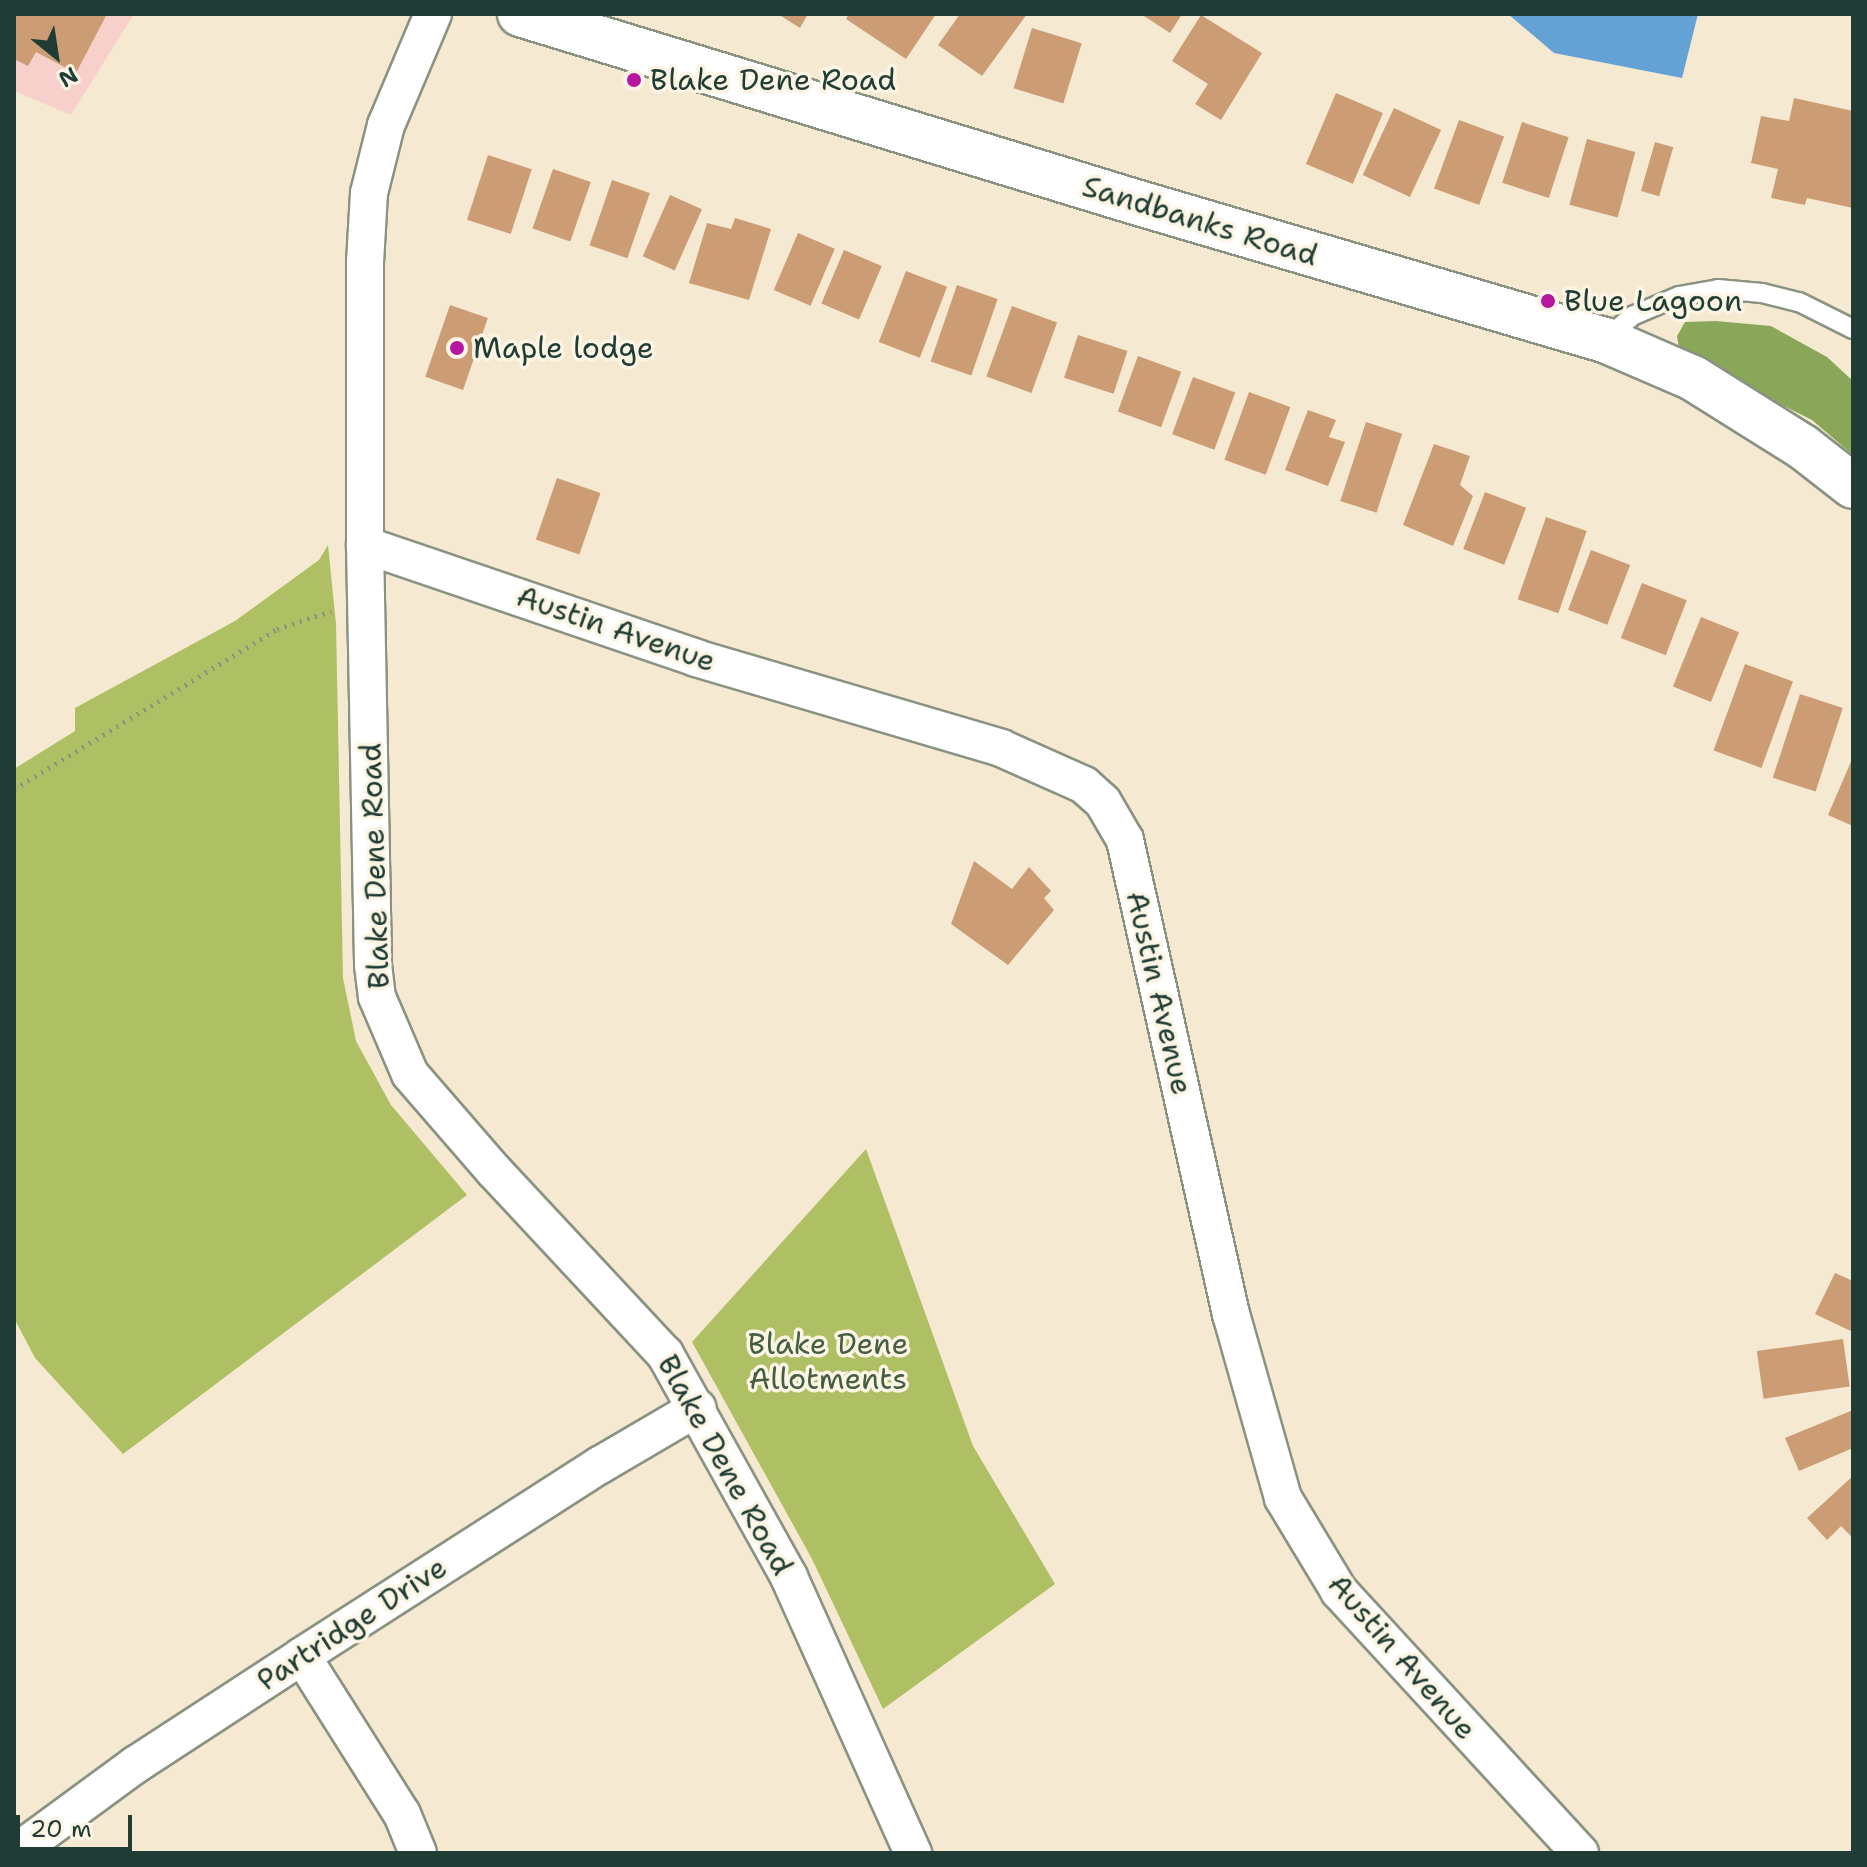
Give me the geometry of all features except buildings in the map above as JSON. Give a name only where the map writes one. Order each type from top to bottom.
[{"type":"main road","name":"Sandbanks Road","points":[[520,14],[1117,197],[1605,340],[1693,378],[1803,447],[1853,486]]},
{"type":"street","name":"Blake Dene Road","points":[[433,14],[386,125],[369,193],[365,263],[365,545],[373,965],[377,997],[410,1074],[495,1172],[665,1354],[789,1577],[913,1853]]},
{"type":"street","name":"Austin Avenue","points":[[365,545],[696,658],[1001,748],[1084,785],[1103,802],[1125,840],[1231,1314],[1283,1498],[1339,1591],[1580,1853]]},
{"type":"street","name":"Partridge Drive","points":[[15,1853],[135,1765],[302,1656],[600,1465],[697,1408]]},
{"type":"street","points":[[302,1656],[402,1814],[418,1853]]},
{"type":"lane","points":[[1605,340],[1632,316],[1679,296],[1718,289],[1762,293],[1799,302],[1853,329]]},
{"type":"path","points":[[14,789],[277,629],[367,603]]},
{"type":"shaded area","points":[[14,14],[134,14],[71,115],[14,91]]},
{"type":"green space","points":[[1716,321],[1771,326],[1827,357],[1853,381],[1853,455],[1812,420],[1680,354],[1677,336],[1685,322]]},
{"type":"green space","points":[[328,545],[336,624],[343,978],[356,1041],[391,1105],[467,1195],[123,1454],[35,1358],[14,1318],[14,769],[75,731],[75,708],[235,621],[319,560]]},
{"type":"green space","name":"Blake Dene Allotments","points":[[866,1149],[973,1446],[1055,1584],[883,1709],[812,1559],[692,1342]]},
{"type":"water","points":[[1508,14],[1698,14],[1682,78],[1554,53]]},
{"type":"place","name":"Blake Dene Road","points":[[634,80]]},
{"type":"place","name":"Blue Lagoon","points":[[1548,301]]},
{"type":"place","name":"Maple lodge","points":[[457,348]]}]
